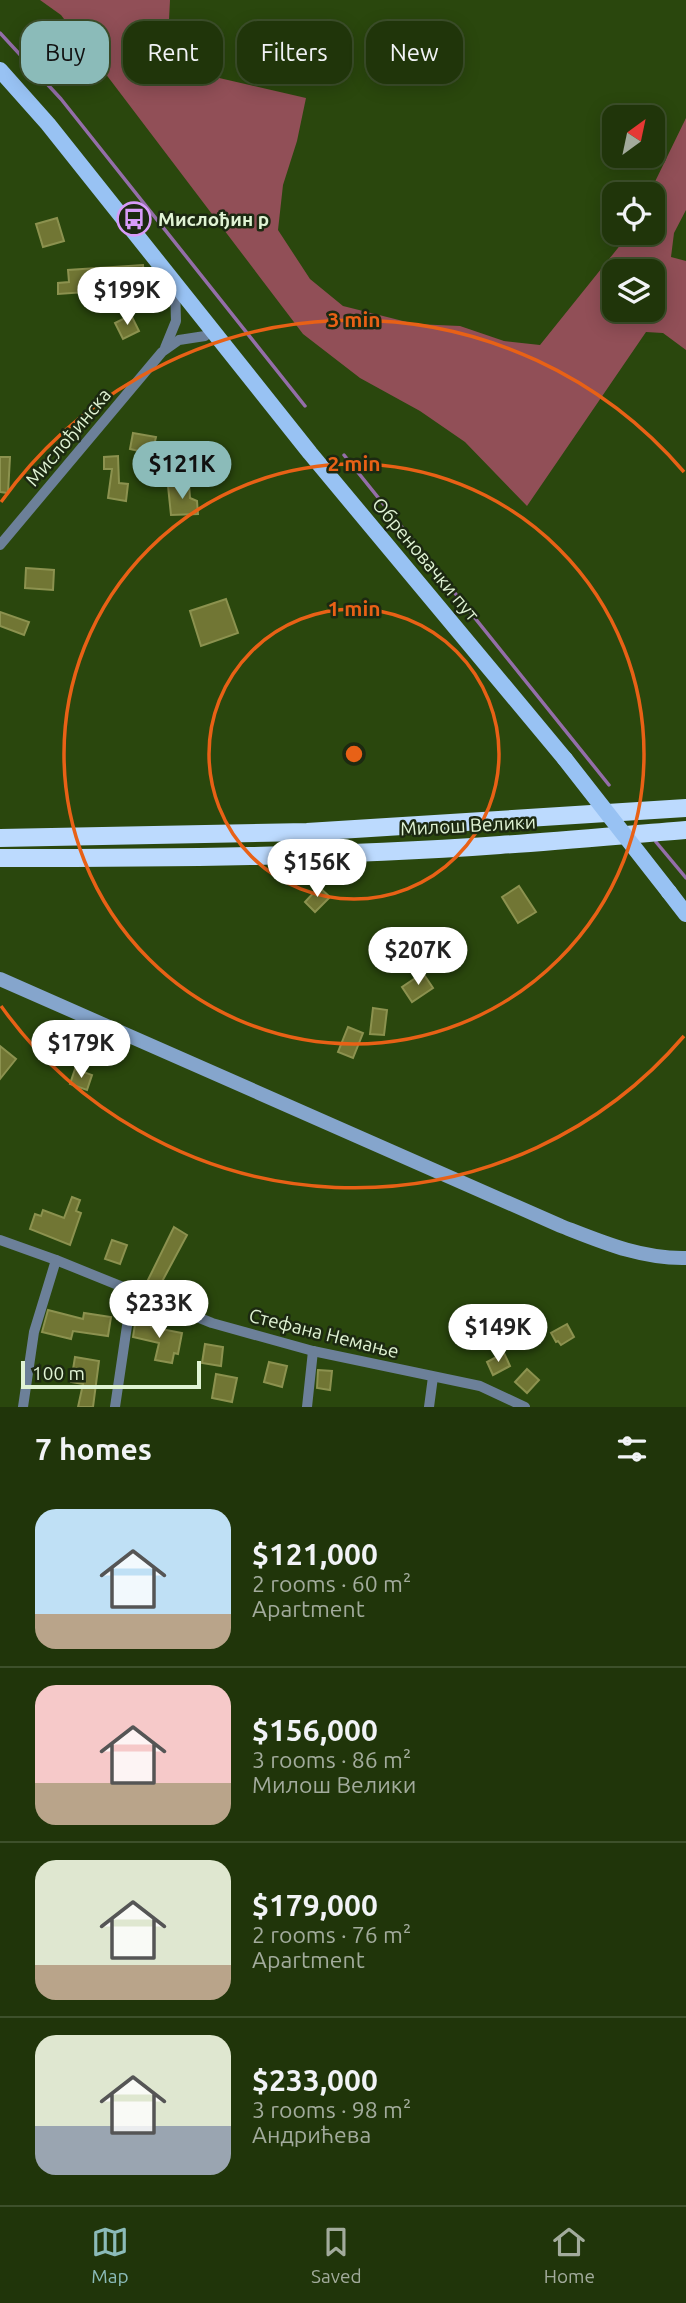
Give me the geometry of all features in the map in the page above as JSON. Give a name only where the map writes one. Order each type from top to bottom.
[{"type":"highway","name":"Милош Велики","points":[[0,838],[307,832],[686,808]]},
{"type":"highway","name":"Милош Велики","points":[[0,859],[196,858],[367,852],[500,845],[686,830]]},
{"type":"main road","name":"Обреновачки пут","points":[[0,70],[48,124],[212,331],[565,759],[686,914]]},
{"type":"main road","points":[[0,979],[561,1226],[624,1250],[649,1256],[686,1258]]},
{"type":"street","name":"Мислођинска","points":[[162,352],[176,321],[175,285]]},
{"type":"street","name":"Мислођинска","points":[[0,545],[162,352],[179,340],[212,331]]},
{"type":"street","name":"Стефана Немање","points":[[0,1240],[57,1259],[212,1323],[313,1351],[480,1386],[525,1407]]},
{"type":"street","points":[[23,1407],[34,1332],[57,1259]]},
{"type":"street","points":[[115,1407],[132,1292]]},
{"type":"street","points":[[307,1407],[313,1351]]},
{"type":"street","points":[[429,1407],[433,1377]]},
{"type":"street","points":[[513,1402],[521,1391]]},
{"type":"shaded area","points":[[40,0],[170,0],[169,21],[123,21],[123,84],[223,84],[223,79],[306,98],[297,141],[283,185],[278,230],[310,279],[343,306],[415,324],[460,326],[504,341],[540,345],[602,268],[602,322],[665,322],[665,259],[609,259],[620,245],[665,245],[665,182],[655,182],[662,168],[665,168],[665,161],[686,118],[686,210],[674,233],[671,257],[686,261],[686,350],[663,333],[646,332],[527,506],[465,442],[420,411],[360,378],[303,334],[109,78],[109,21],[66,21]]},
{"type":"building","points":[[57,218],[64,241],[43,247],[36,224]]},
{"type":"building","points":[[143,265],[147,306],[131,308],[130,289],[58,294],[58,283],[69,282],[68,270]]},
{"type":"building","points":[[131,315],[139,331],[123,339],[115,323]]},
{"type":"building","points":[[133,433],[156,437],[152,454],[130,449]]},
{"type":"building","points":[[118,456],[119,483],[128,484],[126,501],[108,498],[112,469],[104,469],[104,457]]},
{"type":"building","points":[[0,457],[10,457],[8,493],[0,492]]},
{"type":"building","points":[[189,484],[190,498],[197,501],[198,514],[171,515],[168,486]]},
{"type":"building","points":[[26,568],[54,570],[53,590],[25,588]]},
{"type":"building","points":[[226,599],[238,633],[201,646],[190,611]]},
{"type":"building","points":[[0,612],[29,622],[24,635],[0,626]]},
{"type":"building","points":[[519,886],[536,912],[518,923],[502,897]]},
{"type":"building","points":[[319,887],[330,897],[315,912],[305,902]]},
{"type":"building","points":[[423,973],[433,988],[412,1002],[402,987]]},
{"type":"building","points":[[373,1008],[387,1010],[384,1035],[370,1034]]},
{"type":"building","points":[[348,1027],[363,1033],[353,1058],[338,1052]]},
{"type":"building","points":[[0,1046],[16,1059],[0,1079]]},
{"type":"building","points":[[75,1069],[92,1075],[87,1090],[70,1084]]},
{"type":"building","points":[[72,1197],[80,1200],[76,1211],[81,1213],[70,1245],[30,1229],[35,1214],[41,1216],[43,1210],[64,1218]]},
{"type":"building","points":[[174,1227],[187,1235],[158,1289],[147,1282]]},
{"type":"building","points":[[112,1240],[127,1245],[120,1264],[105,1259]]},
{"type":"building","points":[[48,1310],[83,1319],[84,1313],[111,1317],[108,1336],[73,1331],[71,1339],[42,1332]]},
{"type":"building","points":[[136,1318],[152,1322],[151,1327],[182,1333],[178,1354],[174,1353],[172,1363],[155,1360],[159,1343],[133,1337]]},
{"type":"building","points":[[567,1324],[574,1337],[561,1345],[551,1333]]},
{"type":"building","points":[[205,1344],[223,1347],[221,1366],[202,1363]]},
{"type":"building","points":[[504,1353],[510,1366],[493,1375],[487,1362]]},
{"type":"building","points":[[75,1357],[99,1361],[93,1407],[78,1407],[83,1384],[71,1382]]},
{"type":"building","points":[[269,1362],[287,1366],[282,1387],[264,1382]]},
{"type":"building","points":[[527,1369],[539,1380],[527,1393],[515,1382]]},
{"type":"building","points":[[318,1370],[332,1371],[330,1390],[317,1388]]},
{"type":"building","points":[[216,1374],[237,1378],[232,1402],[212,1398]]},
{"type":"waterway","points":[[0,33],[61,99],[305,406]]},
{"type":"waterway","points":[[344,455],[609,785]]},
{"type":"waterway","points":[[656,842],[686,878]]},
{"type":"place","name":"Мислођин р","points":[[134,219]]}]
